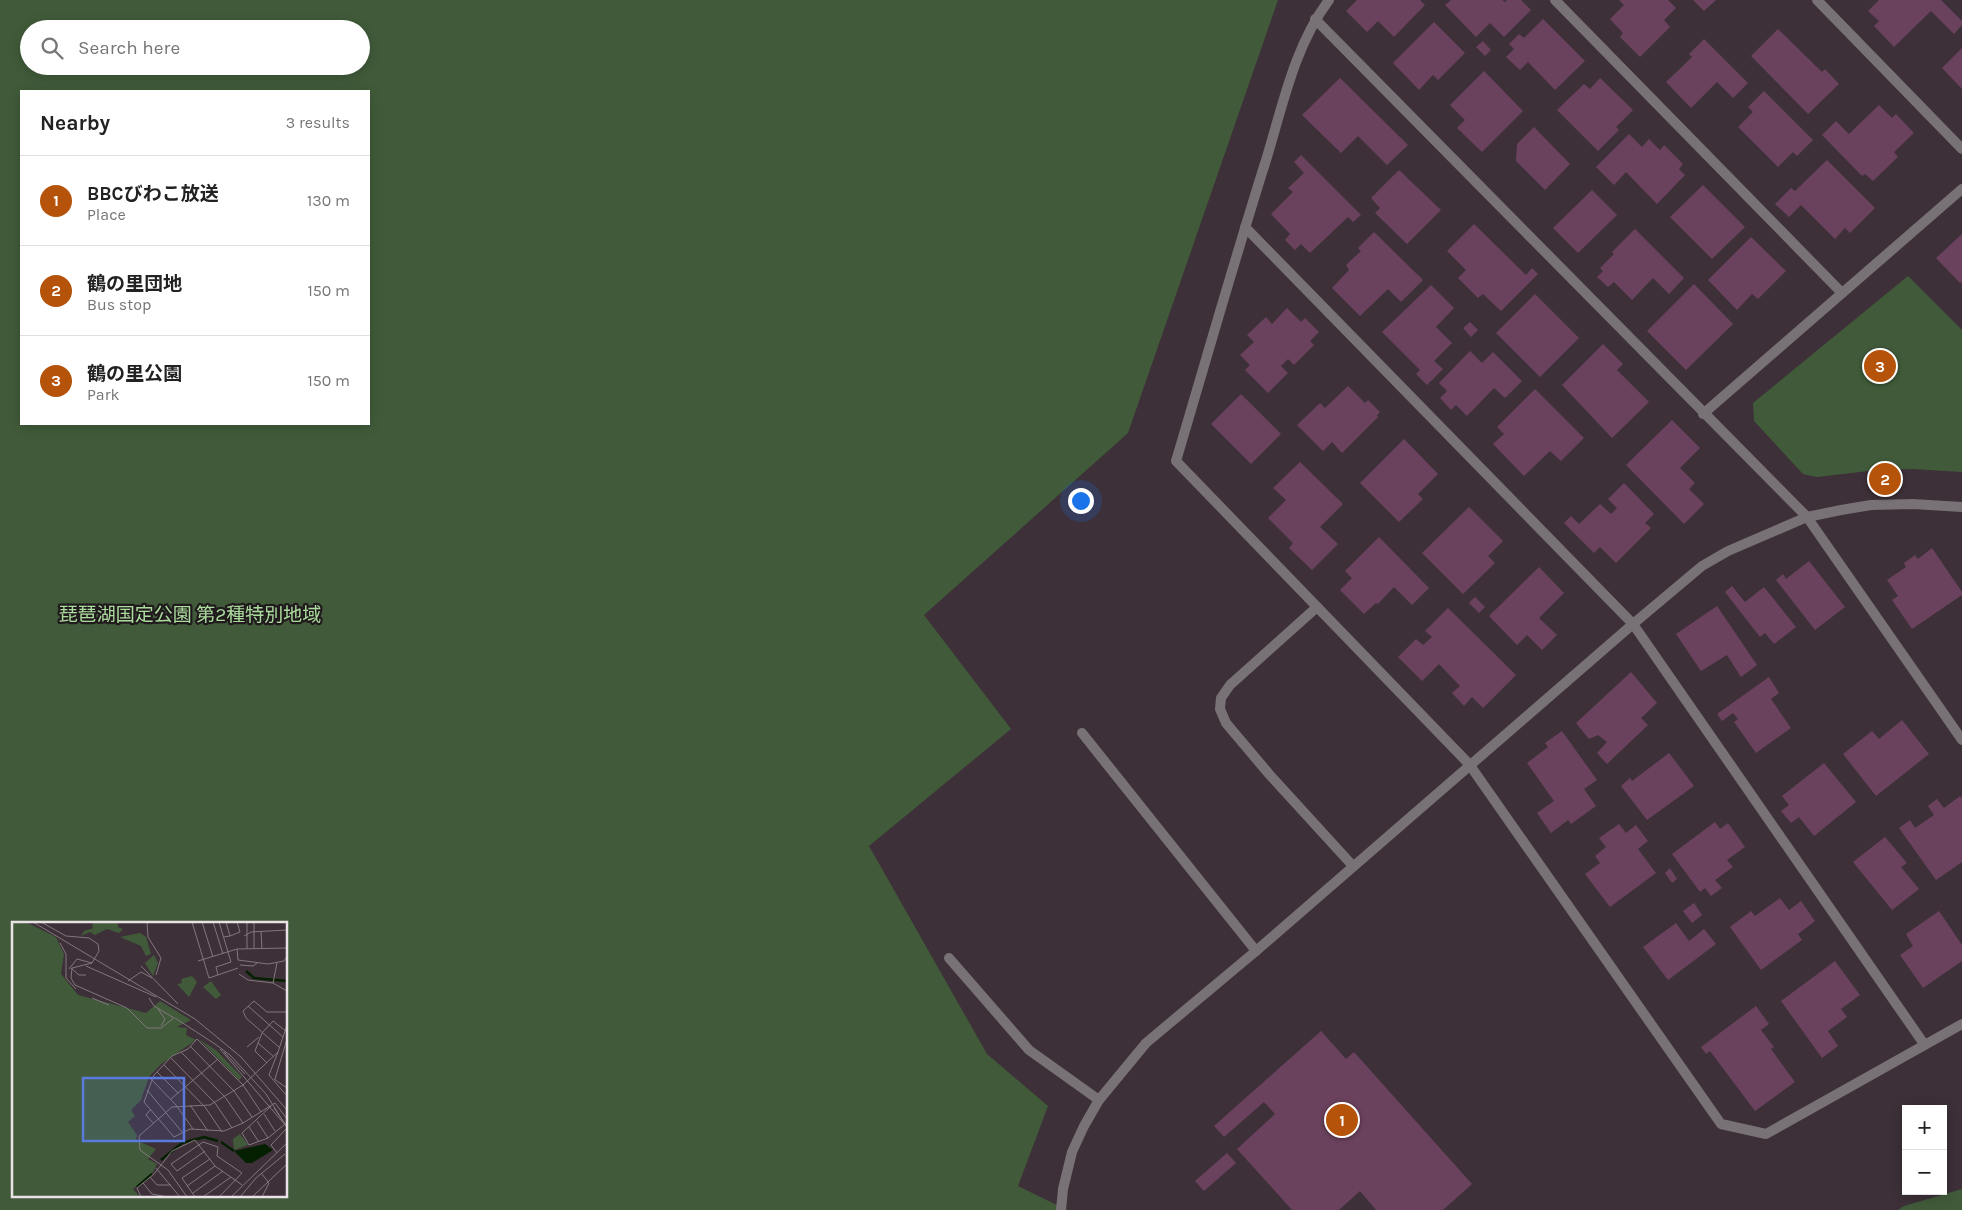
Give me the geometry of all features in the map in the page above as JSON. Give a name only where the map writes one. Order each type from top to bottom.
[{"type":"street","points":[[1329,0],[1315,19],[1296,65],[1245,227],[1176,461],[1469,764],[1721,1124],[1766,1134],[1962,1024]]},
{"type":"street","points":[[1555,0],[1842,293]]},
{"type":"street","points":[[1817,0],[1962,149]]},
{"type":"street","points":[[1315,19],[1703,414],[1807,517],[1962,740]]},
{"type":"street","points":[[1703,414],[1962,189]]},
{"type":"street","points":[[1245,227],[1633,624],[1924,1044]]},
{"type":"street","points":[[1061,1210],[1063,1188],[1072,1152],[1084,1126],[1099,1100],[1146,1043],[1256,951],[1469,764],[1702,566],[1767,533],[1807,517],[1871,506],[1913,504],[1962,507]]},
{"type":"street","points":[[1316,607],[1230,685],[1221,698],[1220,709],[1226,723],[1269,774],[1353,866]]},
{"type":"street","points":[[1082,733],[1256,951]]},
{"type":"street","points":[[948,958],[1029,1050],[1099,1100]]},
{"type":"green space","name":"琵琶湖国定公園 第2種特別地域","points":[[0,0],[1278,0],[1128,433],[924,615],[1011,729],[869,846],[987,1054],[1048,1106],[1018,1186],[1067,1210],[0,1210]]},
{"type":"green space","points":[[1908,276],[1962,330],[1962,472],[1913,469],[1877,470],[1817,477],[1803,474],[1754,421],[1753,403]]},
{"type":"green space","points":[[1962,1189],[1962,1210],[1898,1210],[1904,1206],[1947,1195]]},
{"type":"building","points":[[1357,0],[1420,0],[1425,5],[1394,37],[1378,21],[1367,32],[1346,11]]},
{"type":"building","points":[[1451,0],[1502,0],[1505,2],[1507,0],[1521,0],[1531,10],[1504,37],[1490,23],[1476,37],[1445,5]]},
{"type":"building","points":[[1619,0],[1668,0],[1676,8],[1664,20],[1670,27],[1640,57],[1620,37],[1623,33],[1610,19],[1624,5]]},
{"type":"building","points":[[1693,0],[1716,0],[1704,11]]},
{"type":"building","points":[[1879,0],[1941,0],[1962,21],[1962,25],[1954,34],[1931,11],[1894,47],[1874,26],[1879,21],[1868,11]]},
{"type":"building","points":[[1543,19],[1585,61],[1555,90],[1528,62],[1520,70],[1506,57],[1514,49],[1509,44],[1519,34],[1524,38]]},
{"type":"building","points":[[1434,22],[1465,53],[1438,80],[1433,75],[1419,90],[1393,63]]},
{"type":"building","points":[[1778,29],[1822,72],[1825,69],[1839,84],[1808,114],[1751,56]]},
{"type":"building","points":[[1704,39],[1748,83],[1733,98],[1717,82],[1691,108],[1666,82],[1692,57],[1689,54]]},
{"type":"building","points":[[1483,41],[1491,50],[1485,56],[1476,47]]},
{"type":"building","points":[[1962,48],[1962,89],[1942,68]]},
{"type":"building","points":[[1484,71],[1523,111],[1482,152],[1457,128],[1465,120],[1450,105]]},
{"type":"building","points":[[1340,78],[1408,145],[1387,165],[1358,136],[1341,153],[1302,115]]},
{"type":"building","points":[[1600,78],[1633,110],[1616,127],[1619,130],[1598,151],[1557,110],[1584,84],[1590,89]]},
{"type":"building","points":[[1764,91],[1813,140],[1797,156],[1793,152],[1778,167],[1738,127],[1753,112],[1748,107]]},
{"type":"building","points":[[1879,105],[1892,118],[1896,114],[1914,133],[1894,152],[1898,157],[1873,181],[1865,174],[1862,176],[1822,135],[1836,121],[1849,134]]},
{"type":"building","points":[[1534,127],[1570,164],[1545,190],[1516,161],[1517,144]]},
{"type":"building","points":[[1629,134],[1642,147],[1649,139],[1660,150],[1664,145],[1683,164],[1679,169],[1685,175],[1657,204],[1626,172],[1614,185],[1596,167]]},
{"type":"building","points":[[1301,155],[1361,215],[1353,222],[1348,217],[1310,253],[1301,244],[1295,250],[1285,240],[1290,234],[1271,214],[1293,192],[1288,188],[1304,173],[1294,162]]},
{"type":"building","points":[[1827,160],[1875,208],[1850,233],[1845,228],[1835,239],[1801,205],[1789,217],[1775,204],[1791,188],[1795,191]]},
{"type":"building","points":[[1399,170],[1441,210],[1407,244],[1375,213],[1380,208],[1371,198]]},
{"type":"building","points":[[1703,185],[1745,227],[1712,259],[1670,217]]},
{"type":"building","points":[[1592,190],[1617,215],[1578,253],[1553,228]]},
{"type":"building","points":[[1474,224],[1526,275],[1532,268],[1538,274],[1501,311],[1483,294],[1478,298],[1458,278],[1466,270],[1447,251]]},
{"type":"building","points":[[1635,229],[1684,278],[1669,294],[1653,278],[1632,300],[1614,282],[1608,287],[1597,277],[1603,271],[1600,268],[1614,254],[1612,252]]},
{"type":"building","points":[[1374,232],[1423,280],[1401,302],[1388,289],[1360,316],[1332,288],[1349,270],[1346,265],[1361,251],[1358,248]]},
{"type":"building","points":[[1962,234],[1962,282],[1960,283],[1936,258]]},
{"type":"building","points":[[1751,237],[1786,271],[1758,299],[1752,294],[1737,310],[1708,280]]},
{"type":"building","points":[[1694,284],[1733,324],[1686,370],[1647,331]]},
{"type":"building","points":[[1431,285],[1454,308],[1436,327],[1452,343],[1434,361],[1443,369],[1427,385],[1416,374],[1420,370],[1382,332]]},
{"type":"building","points":[[1535,294],[1579,338],[1540,377],[1496,333]]},
{"type":"building","points":[[1287,308],[1301,322],[1305,318],[1319,332],[1310,341],[1314,345],[1294,365],[1288,359],[1281,366],[1288,373],[1268,393],[1245,370],[1250,365],[1240,355],[1254,342],[1247,335],[1266,317],[1272,324]]},
{"type":"building","points":[[1470,322],[1478,330],[1471,337],[1463,328]]},
{"type":"building","points":[[1603,344],[1623,364],[1617,370],[1649,402],[1612,438],[1562,385]]},
{"type":"building","points":[[1470,351],[1482,363],[1493,352],[1522,381],[1505,398],[1494,388],[1467,416],[1456,405],[1451,410],[1440,398],[1447,391],[1439,383]]},
{"type":"building","points":[[1348,386],[1365,403],[1368,400],[1380,412],[1377,415],[1378,417],[1342,453],[1332,442],[1323,451],[1297,425],[1320,403],[1325,408]]},
{"type":"building","points":[[1535,389],[1584,438],[1561,461],[1550,451],[1524,476],[1493,444],[1504,434],[1497,427]]},
{"type":"building","points":[[1241,394],[1281,434],[1251,464],[1211,424]]},
{"type":"building","points":[[1672,420],[1700,448],[1680,468],[1695,483],[1689,489],[1704,504],[1684,524],[1626,465]]},
{"type":"building","points":[[1404,439],[1438,474],[1418,494],[1423,499],[1399,522],[1360,483]]},
{"type":"building","points":[[1300,462],[1343,504],[1320,527],[1338,544],[1312,570],[1289,548],[1293,543],[1268,518],[1286,500],[1273,488]]},
{"type":"building","points":[[1624,483],[1654,514],[1645,523],[1651,528],[1616,563],[1600,547],[1594,553],[1564,523],[1571,516],[1579,524],[1600,504],[1611,514],[1617,508],[1608,499]]},
{"type":"building","points":[[1469,507],[1503,541],[1488,556],[1495,563],[1463,594],[1422,553]]},
{"type":"building","points":[[1379,537],[1429,588],[1412,605],[1394,587],[1378,604],[1376,603],[1364,614],[1340,590],[1352,578],[1345,571]]},
{"type":"building","points":[[1932,548],[1962,592],[1962,595],[1912,629],[1892,600],[1898,596],[1887,580],[1906,567],[1904,563],[1915,555],[1918,559]]},
{"type":"building","points":[[1809,561],[1845,607],[1815,630],[1776,580],[1783,574],[1786,579]]},
{"type":"building","points":[[1539,567],[1564,593],[1539,618],[1557,635],[1542,650],[1527,635],[1517,645],[1489,616]]},
{"type":"building","points":[[1732,586],[1745,602],[1764,587],[1796,627],[1774,644],[1765,633],[1760,637],[1725,592]]},
{"type":"building","points":[[1475,597],[1485,607],[1479,613],[1469,603]]},
{"type":"building","points":[[1717,606],[1757,665],[1741,677],[1727,655],[1701,671],[1676,634]]},
{"type":"building","points":[[1448,608],[1516,675],[1483,708],[1472,697],[1464,706],[1452,693],[1460,686],[1439,664],[1422,681],[1398,657],[1416,639],[1423,645],[1432,637],[1425,631]]},
{"type":"building","points":[[1631,672],[1657,703],[1641,718],[1648,725],[1607,764],[1597,753],[1607,742],[1598,735],[1589,739],[1576,723]]},
{"type":"building","points":[[1769,677],[1779,693],[1771,699],[1791,728],[1756,753],[1734,722],[1738,719],[1733,713],[1722,721],[1717,714]]},
{"type":"building","points":[[1902,720],[1929,754],[1876,796],[1843,754],[1872,731],[1879,739]]},
{"type":"building","points":[[1562,731],[1597,780],[1584,789],[1596,806],[1571,824],[1568,820],[1551,833],[1537,813],[1554,801],[1527,763],[1548,747],[1545,743]]},
{"type":"building","points":[[1669,753],[1694,786],[1647,820],[1621,786],[1630,778],[1632,781]]},
{"type":"building","points":[[1824,763],[1856,802],[1814,836],[1799,817],[1791,823],[1781,811],[1789,805],[1782,796]]},
{"type":"building","points":[[1960,796],[1962,798],[1962,862],[1936,880],[1899,828],[1910,820],[1915,828],[1934,815],[1928,806],[1937,799],[1944,808]]},
{"type":"building","points":[[1715,822],[1720,829],[1728,823],[1745,847],[1727,860],[1733,867],[1715,880],[1722,888],[1711,896],[1705,888],[1700,892],[1672,854]]},
{"type":"building","points":[[1619,824],[1626,833],[1636,825],[1648,841],[1638,849],[1656,873],[1610,907],[1585,874],[1600,863],[1595,856],[1606,847],[1599,838]]},
{"type":"building","points":[[1885,837],[1907,863],[1901,867],[1919,889],[1892,910],[1853,862]]},
{"type":"building","points":[[1670,868],[1677,879],[1672,883],[1665,873]]},
{"type":"building","points":[[1780,898],[1789,910],[1801,901],[1815,921],[1798,934],[1802,940],[1761,970],[1730,927],[1751,911],[1755,916]]},
{"type":"building","points":[[1694,903],[1702,915],[1692,923],[1683,911]]},
{"type":"building","points":[[1939,911],[1962,945],[1962,961],[1923,988],[1900,955],[1913,946],[1906,934]]},
{"type":"building","points":[[1676,923],[1689,941],[1704,929],[1716,944],[1668,980],[1643,947]]},
{"type":"building","points":[[1835,961],[1860,995],[1841,1009],[1847,1017],[1828,1031],[1838,1046],[1822,1058],[1781,1001]]},
{"type":"building","points":[[1756,1006],[1769,1024],[1761,1030],[1774,1047],[1771,1049],[1795,1082],[1755,1111],[1710,1051],[1706,1054],[1701,1047]]},
{"type":"building","points":[[1321,1031],[1346,1059],[1354,1052],[1472,1184],[1443,1210],[1376,1210],[1360,1191],[1339,1210],[1292,1210],[1237,1149],[1275,1114],[1264,1102],[1224,1137],[1214,1126]]},
{"type":"building","points":[[1227,1153],[1236,1163],[1204,1191],[1195,1181]]},
{"type":"place","name":"鶴の里公園","points":[[1880,366]]},
{"type":"place","name":"鶴の里団地","points":[[1885,479]]},
{"type":"place","name":"BBCびわこ放送","points":[[1342,1120]]}]
